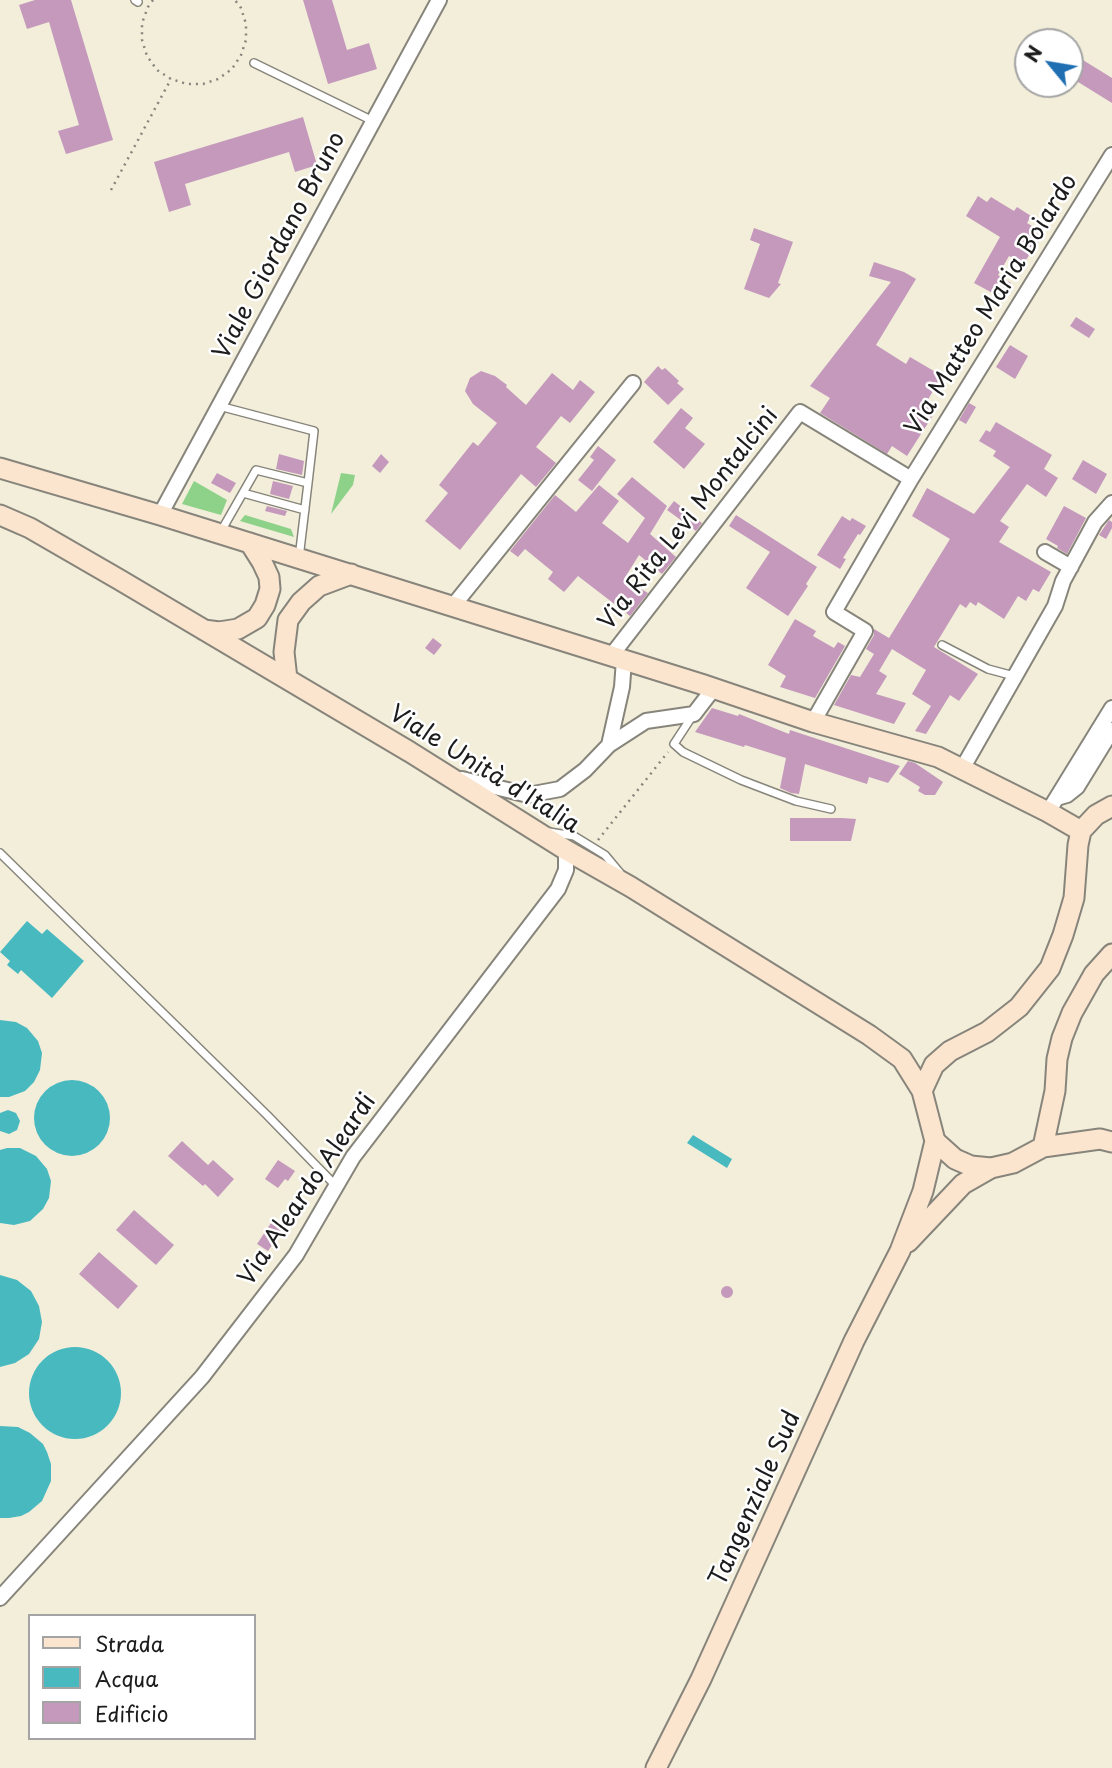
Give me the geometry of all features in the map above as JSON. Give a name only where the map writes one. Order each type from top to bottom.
[{"type":"main road","points":[[0,468],[160,514],[714,688],[813,722],[938,757],[1052,805],[1080,831]]},
{"type":"main road","name":"Viale Unità d'Italia","points":[[0,515],[30,528],[288,679],[869,1035],[902,1059],[922,1091],[934,1142]]},
{"type":"main road","points":[[202,630],[219,632],[238,629],[257,618],[265,605],[270,589],[269,577],[250,543]]},
{"type":"main road","points":[[288,679],[284,652],[288,620],[301,602],[319,586],[351,574]]},
{"type":"main road","points":[[922,1091],[934,1065],[950,1051],[987,1032],[1019,1007],[1050,968],[1074,898],[1080,831],[1096,815],[1112,806]]},
{"type":"main road","points":[[1043,1147],[1055,1091],[1057,1059],[1062,1038],[1072,1013],[1094,974],[1112,954]]},
{"type":"main road","points":[[934,1142],[954,1159],[971,1167],[991,1168],[1013,1163],[1043,1147],[1100,1139],[1112,1142]]},
{"type":"main road","name":"Tangenziale Sud","points":[[656,1768],[707,1666],[854,1341],[900,1251],[923,1191],[934,1142]]},
{"type":"main road","name":"Tangenziale Sud","points":[[900,1251],[963,1184],[991,1168]]},
{"type":"street","name":"Viale Giordano Bruno","points":[[160,514],[439,0]]},
{"type":"street","name":"Via Matteo Maria Boiardo","points":[[813,722],[865,631],[834,612],[911,479],[1112,155]]},
{"type":"street","points":[[453,606],[633,383]]},
{"type":"street","name":"Via Rita Levi Montalcini","points":[[618,658],[800,412],[911,479]]},
{"type":"street","points":[[962,769],[1055,606],[1063,581],[1095,522],[1112,503]]},
{"type":"street","points":[[1045,552],[1071,567]]},
{"type":"street","points":[[609,745],[622,687],[618,658]]},
{"type":"street","points":[[447,775],[528,795],[560,789],[585,770],[609,745],[646,721],[694,714],[714,688]]},
{"type":"street","points":[[1052,805],[1112,708]]},
{"type":"street","points":[[1052,805],[1077,787],[1112,730]]},
{"type":"street","name":"Via Aleardo Aleardi","points":[[0,1598],[202,1377],[296,1255],[353,1157],[558,889],[566,870],[566,850]]},
{"type":"lane","points":[[254,63],[373,121]]},
{"type":"lane","points":[[219,406],[314,431],[299,558]]},
{"type":"lane","points":[[219,533],[256,470],[308,483]]},
{"type":"lane","points":[[243,493],[305,510]]},
{"type":"lane","points":[[942,646],[988,669],[1014,676]]},
{"type":"lane","points":[[694,714],[674,744],[683,752],[741,780],[796,801],[831,809]]},
{"type":"lane","points":[[534,830],[574,836],[593,847],[606,855],[631,887]]},
{"type":"lane","points":[[0,853],[258,1105],[337,1187]]},
{"type":"path","points":[[153,0],[142,23],[142,40],[147,56],[157,70],[171,79],[187,84],[203,84],[218,79],[232,69],[241,55],[246,40],[246,24],[241,8],[235,0]]},
{"type":"path","points":[[111,190],[171,79]]},
{"type":"path","points":[[593,847],[674,744]]},
{"type":"green space","points":[[341,473],[355,475],[353,485],[331,514]]},
{"type":"green space","points":[[194,481],[227,500],[221,515],[182,504]]},
{"type":"green space","points":[[245,515],[291,529],[294,537],[240,521]]},
{"type":"water","points":[[27,921],[42,934],[47,929],[84,961],[52,998],[21,970],[18,974],[7,965],[10,961],[0,952]]},
{"type":"water","points":[[0,1020],[16,1022],[27,1028],[38,1041],[42,1053],[40,1070],[34,1082],[25,1091],[9,1097],[0,1097]]},
{"type":"water","points":[[65,1080],[79,1080],[93,1086],[104,1097],[110,1118],[107,1133],[99,1145],[79,1156],[65,1156],[51,1150],[40,1139],[34,1125],[34,1111],[40,1097],[51,1086]]},
{"type":"water","points":[[8,1110],[16,1113],[20,1121],[17,1130],[9,1134],[0,1131],[0,1113]]},
{"type":"water","points":[[693,1135],[732,1159],[727,1168],[687,1143]]},
{"type":"water","points":[[20,1148],[36,1156],[47,1169],[51,1181],[49,1198],[43,1209],[30,1221],[14,1225],[0,1223],[0,1150]]},
{"type":"water","points":[[0,1275],[17,1280],[31,1291],[39,1306],[42,1322],[39,1339],[29,1354],[15,1363],[0,1367]]},
{"type":"water","points":[[75,1347],[93,1350],[108,1360],[118,1375],[121,1393],[118,1411],[108,1426],[93,1436],[75,1439],[57,1436],[42,1426],[32,1411],[29,1393],[32,1375],[42,1360],[57,1350]]},
{"type":"water","points":[[0,1426],[18,1427],[30,1433],[43,1444],[51,1464],[51,1481],[42,1501],[29,1512],[9,1518],[0,1518]]},
{"type":"building","points":[[35,0],[71,0],[113,140],[66,154],[58,131],[79,125],[49,22],[27,29],[19,5]]},
{"type":"building","points":[[303,0],[332,0],[347,50],[369,43],[377,69],[328,84]]},
{"type":"building","points":[[1084,61],[1112,78],[1112,103],[1084,86]]},
{"type":"building","points":[[303,117],[317,165],[295,172],[289,152],[185,184],[191,205],[169,212],[154,162]]},
{"type":"building","points":[[978,196],[987,202],[991,197],[1014,211],[1017,207],[1031,216],[1027,223],[1037,229],[1035,232],[1042,237],[1023,264],[1009,256],[998,275],[1011,283],[1003,297],[974,283],[1000,237],[966,216]]},
{"type":"building","points":[[754,228],[793,242],[778,283],[781,284],[769,298],[744,289],[760,244],[750,240]]},
{"type":"building","points":[[874,262],[916,279],[876,345],[906,364],[910,357],[941,377],[926,403],[937,409],[907,456],[892,446],[887,454],[820,413],[830,398],[810,386],[891,282],[869,276]]},
{"type":"building","points":[[1076,317],[1095,329],[1089,338],[1070,326]]},
{"type":"building","points":[[1010,345],[1028,356],[1015,379],[996,367]]},
{"type":"building","points":[[658,366],[662,370],[665,368],[684,389],[668,405],[644,382]]},
{"type":"building","points":[[481,371],[495,376],[507,385],[506,387],[526,405],[552,373],[573,390],[580,380],[595,392],[570,423],[561,416],[536,447],[556,463],[536,487],[521,474],[460,550],[425,521],[448,493],[439,485],[473,442],[478,446],[497,423],[473,404],[465,391],[470,378]]},
{"type":"building","points":[[969,403],[976,407],[966,424],[959,420]]},
{"type":"building","points":[[681,408],[693,418],[685,428],[705,444],[684,469],[653,442]]},
{"type":"building","points":[[996,422],[1052,455],[1044,469],[1058,478],[1046,497],[1027,484],[1000,521],[1009,527],[999,542],[1051,572],[1039,592],[1033,589],[1026,601],[1018,596],[1004,619],[978,602],[976,606],[970,602],[966,608],[960,604],[934,647],[978,674],[959,701],[950,695],[926,734],[915,731],[931,706],[912,694],[926,670],[892,649],[879,671],[887,676],[876,694],[906,703],[894,724],[834,705],[851,675],[860,677],[874,654],[866,649],[874,635],[874,629],[889,638],[950,539],[912,516],[927,488],[974,514],[1010,467],[993,456],[996,451],[979,441],[986,430],[990,432]]},
{"type":"building","points":[[598,446],[616,460],[592,491],[578,480],[594,460],[590,457]]},
{"type":"building","points":[[279,454],[304,461],[302,475],[276,469]]},
{"type":"building","points":[[381,454],[389,462],[380,473],[372,466]]},
{"type":"building","points":[[1083,460],[1107,474],[1096,494],[1072,479]]},
{"type":"building","points":[[217,473],[236,483],[230,493],[211,483]]},
{"type":"building","points":[[632,477],[667,506],[650,534],[676,557],[662,574],[639,555],[624,579],[648,593],[630,616],[578,576],[564,592],[548,579],[553,572],[525,549],[518,557],[510,551],[555,495],[576,512],[599,485],[619,501],[602,523],[628,543],[645,518],[617,494]]},
{"type":"building","points":[[273,481],[293,486],[289,499],[270,494]]},
{"type":"building","points":[[674,501],[702,523],[696,531],[667,510]]},
{"type":"building","points":[[267,506],[287,511],[285,516],[265,511]]},
{"type":"building","points":[[1064,506],[1086,518],[1067,554],[1046,539]]},
{"type":"building","points":[[736,515],[817,567],[788,616],[746,588],[770,552],[729,526]]},
{"type":"building","points":[[842,516],[866,526],[843,558],[846,559],[840,569],[817,555]]},
{"type":"building","points":[[1109,520],[1112,522],[1112,528],[1106,539],[1099,535]]},
{"type":"building","points":[[795,619],[816,631],[813,636],[834,648],[838,642],[845,646],[815,698],[780,687],[786,676],[768,665]]},
{"type":"building","points":[[433,638],[442,645],[434,655],[425,648]]},
{"type":"building","points":[[712,708],[738,716],[739,714],[789,734],[790,730],[900,766],[888,783],[869,777],[867,784],[805,764],[799,794],[791,793],[780,788],[786,758],[695,732]]},
{"type":"building","points":[[908,761],[943,782],[935,795],[925,795],[918,791],[920,787],[899,774]]},
{"type":"building","points":[[790,818],[856,819],[851,841],[790,841]]},
{"type":"building","points":[[182,1141],[208,1165],[213,1160],[234,1179],[218,1197],[168,1156]]},
{"type":"building","points":[[278,1160],[295,1171],[288,1181],[285,1179],[278,1188],[265,1179]]},
{"type":"building","points":[[134,1210],[174,1245],[156,1265],[116,1230]]},
{"type":"building","points":[[273,1220],[284,1227],[268,1251],[257,1244]]},
{"type":"building","points":[[99,1252],[138,1286],[118,1309],[79,1274]]},
{"type":"building","points":[[727,1286],[733,1292],[727,1298],[721,1292]]}]
